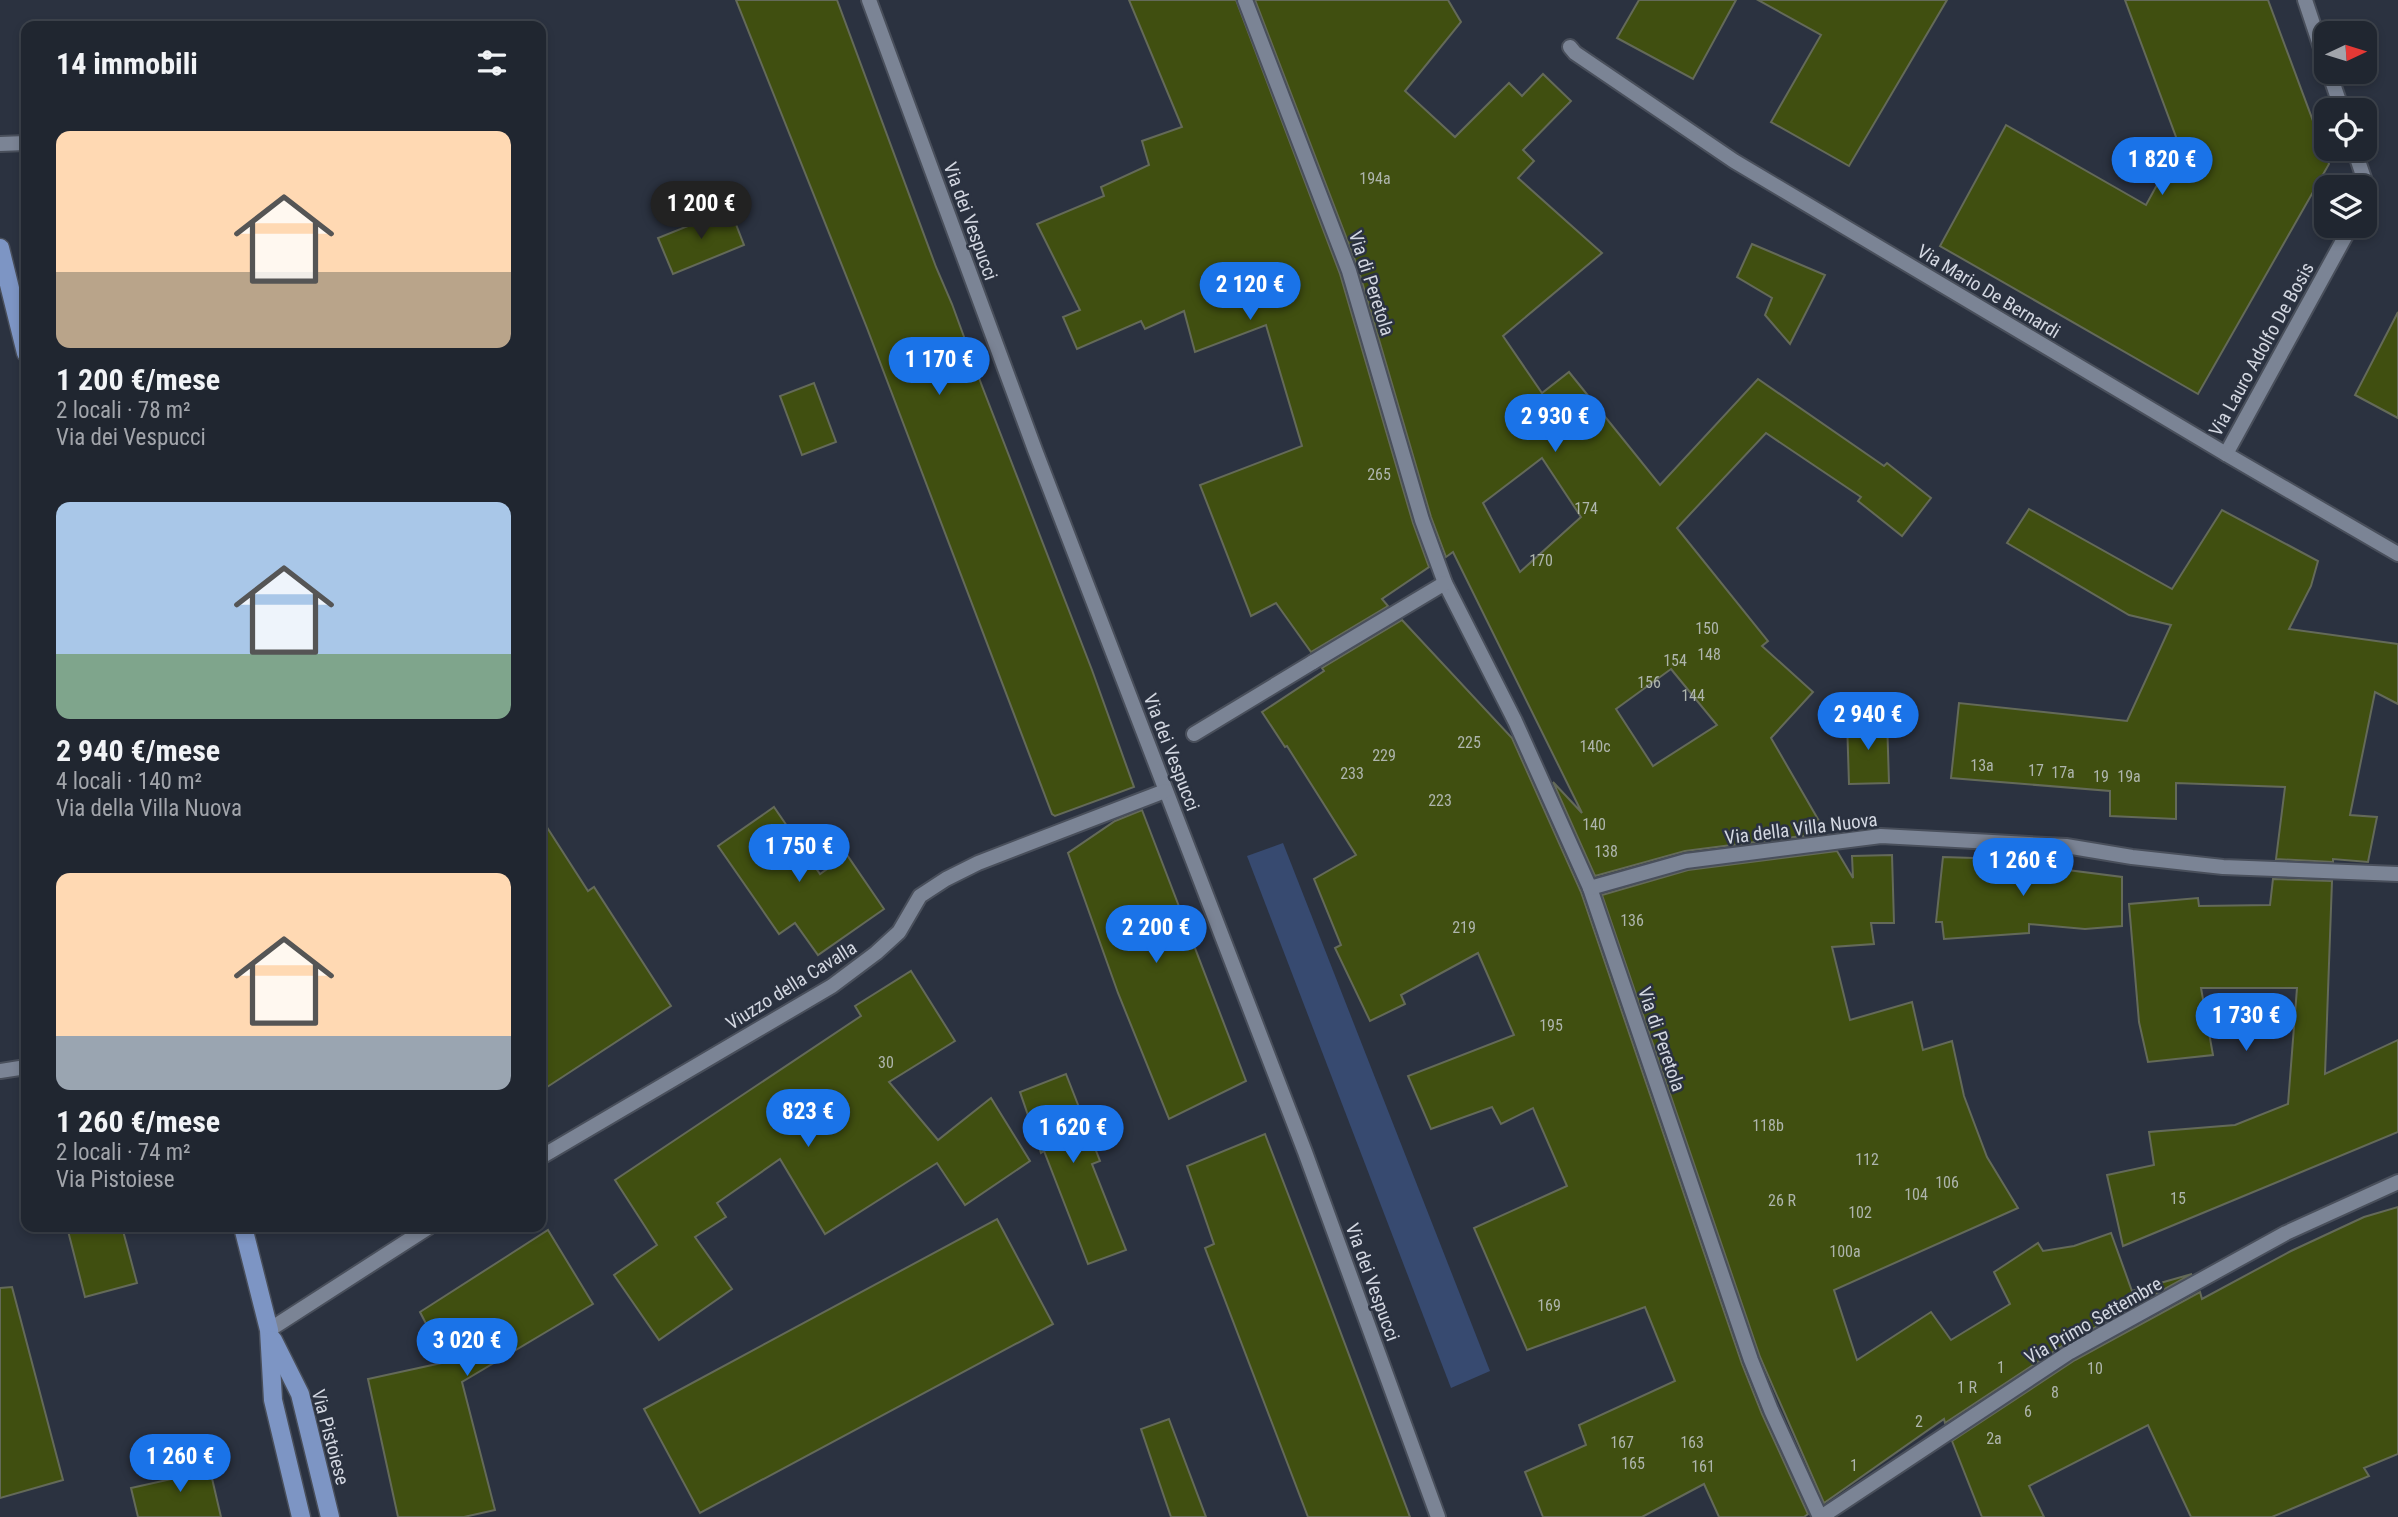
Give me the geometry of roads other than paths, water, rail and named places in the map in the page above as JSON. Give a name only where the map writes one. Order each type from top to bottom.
[{"type":"main road","points":[[0,248],[21,333]]},
{"type":"main road","name":"Via Pistoiese","points":[[244,1232],[269,1331],[273,1400],[301,1517]]},
{"type":"main road","name":"Via Pistoiese","points":[[269,1331],[300,1394],[330,1517]]},
{"type":"street","name":"Via dei Vespucci","points":[[869,0],[1040,463],[1301,1139],[1438,1517]]},
{"type":"street","name":"Via di Peretola","points":[[1245,0],[1349,271],[1422,520],[1445,583],[1515,721],[1590,888],[1751,1360],[1821,1517]]},
{"type":"street","points":[[2305,0],[2314,27]]},
{"type":"street","name":"Via Mario De Bernardi","points":[[1570,47],[1734,162],[2398,554]]},
{"type":"street","points":[[0,144],[21,143]]},
{"type":"street","name":"Via Lauro Adolfo De Bosis","points":[[2226,454],[2344,238]]},
{"type":"street","points":[[1194,734],[1445,583]]},
{"type":"street","name":"Viuzzo della Cavalla","points":[[546,1154],[832,986],[899,932],[920,896],[946,879],[978,863],[1165,791]]},
{"type":"street","name":"Via della Villa Nuova","points":[[1590,888],[1686,861],[1881,836],[2066,846],[2132,857],[2223,867],[2398,874]]},
{"type":"street","points":[[0,1071],[21,1068]]},
{"type":"street","name":"Via Primo Settembre","points":[[1821,1517],[2070,1352],[2286,1233],[2398,1182]]},
{"type":"street","points":[[269,1331],[421,1232]]}]
